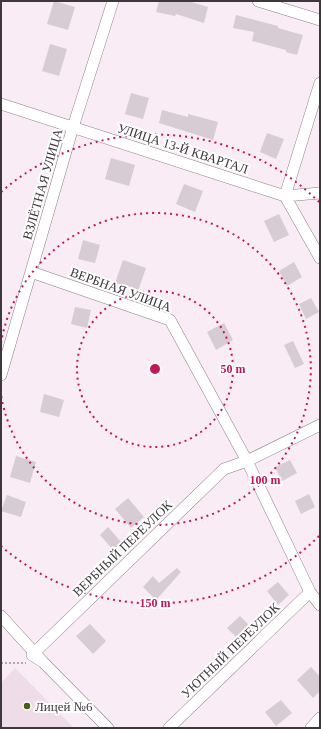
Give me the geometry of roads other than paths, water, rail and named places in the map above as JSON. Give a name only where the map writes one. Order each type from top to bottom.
[{"type":"street","name":"ВЗЛЁТНАЯ УЛИЦА","points":[[1,375],[73,127],[113,1]]},
{"type":"street","points":[[258,1],[320,20]]},
{"type":"street","points":[[320,83],[285,196],[320,258]]},
{"type":"street","name":"УЛИЦА 13-Й КВАРТАЛ","points":[[1,104],[285,196]]},
{"type":"street","points":[[285,196],[320,193]]},
{"type":"street","name":"ВЕРБНАЯ УЛИЦА","points":[[31,272],[170,320],[247,461],[310,592],[320,605]]},
{"type":"street","points":[[247,461],[320,425]]},
{"type":"street","name":"ВЕРБНЫЙ ПЕРЕУЛОК","points":[[43,662],[32,655],[224,469],[247,461]]},
{"type":"street","name":"УЮТНЫЙ ПЕРЕУЛОК","points":[[169,728],[310,592]]},
{"type":"street","points":[[1,616],[43,662],[108,728]]},
{"type":"street","points":[[311,728],[320,718]]},
{"type":"place","name":"Лицей №6","points":[[27,706]]}]
